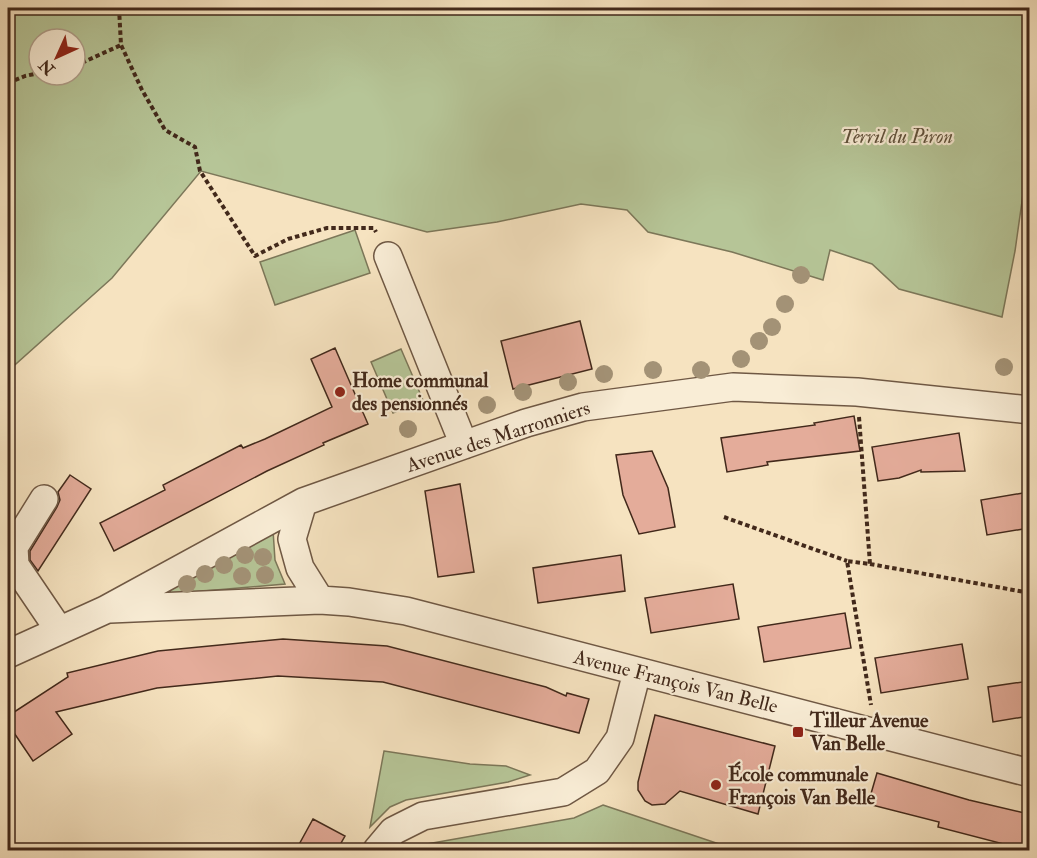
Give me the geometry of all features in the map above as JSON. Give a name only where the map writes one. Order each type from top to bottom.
[{"type":"street","points":[[388,256],[464,445]]},
{"type":"street","name":"Avenue des Marronniers","points":[[8,654],[105,610],[303,502],[526,423],[594,405],[733,387],[857,392],[1029,410]]},
{"type":"street","points":[[44,499],[14,547],[15,565],[58,630]]},
{"type":"street","points":[[303,502],[292,539],[300,568],[320,600]]},
{"type":"street","name":"Avenue François Van Belle","points":[[105,610],[320,600],[406,611],[1029,773]]},
{"type":"street","points":[[377,850],[393,831],[423,816],[563,792],[597,771],[620,738],[637,672]]},
{"type":"path","points":[[119,8],[121,45],[142,90],[165,130],[195,147],[200,171],[255,256],[288,238],[327,228],[374,228],[388,256]]},
{"type":"path","points":[[87,61],[121,45]]},
{"type":"path","points":[[8,83],[27,77]]},
{"type":"path","points":[[8,117],[11,122],[8,126]]},
{"type":"path","points":[[857,392],[870,564]]},
{"type":"path","points":[[724,517],[847,561],[1029,593]]},
{"type":"path","points":[[847,561],[875,732]]},
{"type":"green space","name":"Terril du Piron","points":[[8,8],[1029,8],[1029,152],[1015,251],[1002,317],[899,289],[872,264],[830,250],[823,280],[732,252],[648,232],[627,210],[581,204],[497,222],[427,232],[201,171],[112,278],[8,371]]},
{"type":"green space","points":[[355,230],[370,273],[275,305],[260,262]]},
{"type":"green space","points":[[401,349],[423,400],[393,413],[371,362]]},
{"type":"green space","points":[[273,530],[275,560],[285,584],[169,594],[166,586]]},
{"type":"green space","points":[[384,751],[470,764],[506,766],[530,775],[508,782],[406,800],[390,807],[370,827]]},
{"type":"green space","points":[[603,805],[737,850],[420,850],[427,844],[574,818]]},
{"type":"building","points":[[580,321],[592,369],[513,389],[501,341]]},
{"type":"building","points":[[335,348],[368,424],[267,471],[114,551],[100,523],[165,490],[163,485],[241,445],[243,448],[265,439],[332,407],[311,359]]},
{"type":"building","points":[[854,416],[860,451],[767,462],[768,465],[727,472],[721,438],[815,425],[814,423]]},
{"type":"building","points":[[959,433],[965,471],[921,472],[921,470],[899,478],[878,481],[872,447]]},
{"type":"building","points":[[652,451],[668,488],[675,527],[639,534],[623,495],[616,455]]},
{"type":"building","points":[[70,475],[91,489],[38,571],[30,560],[30,551],[57,507],[60,500],[58,492]]},
{"type":"building","points":[[460,484],[474,572],[438,577],[425,491]]},
{"type":"building","points":[[1029,492],[1029,528],[987,535],[981,500]]},
{"type":"building","points":[[621,555],[625,591],[538,603],[533,568]]},
{"type":"building","points":[[733,584],[739,619],[651,633],[645,598]]},
{"type":"building","points":[[845,613],[851,648],[764,662],[758,627]]},
{"type":"building","points":[[283,639],[387,646],[546,687],[566,696],[567,693],[589,699],[579,733],[383,682],[278,676],[157,688],[56,712],[72,734],[33,761],[8,724],[8,716],[68,677],[67,673],[158,651]]},
{"type":"building","points":[[962,644],[968,679],[881,693],[875,658]]},
{"type":"building","points":[[1029,681],[1029,716],[993,722],[988,687]]},
{"type":"building","points":[[655,715],[775,746],[758,814],[680,791],[665,804],[652,805],[645,801],[638,790],[638,782]]},
{"type":"building","points":[[877,773],[969,800],[1029,814],[1023,849],[938,827],[939,822],[868,804]]},
{"type":"building","points":[[313,819],[345,836],[337,850],[296,850]]},
{"type":"place","name":"Home communal des pensionnés","points":[[340,392]]},
{"type":"place","name":"Tilleur Avenue Van Belle","points":[[798,732]]},
{"type":"place","name":"École communale François Van Belle","points":[[716,785]]}]
